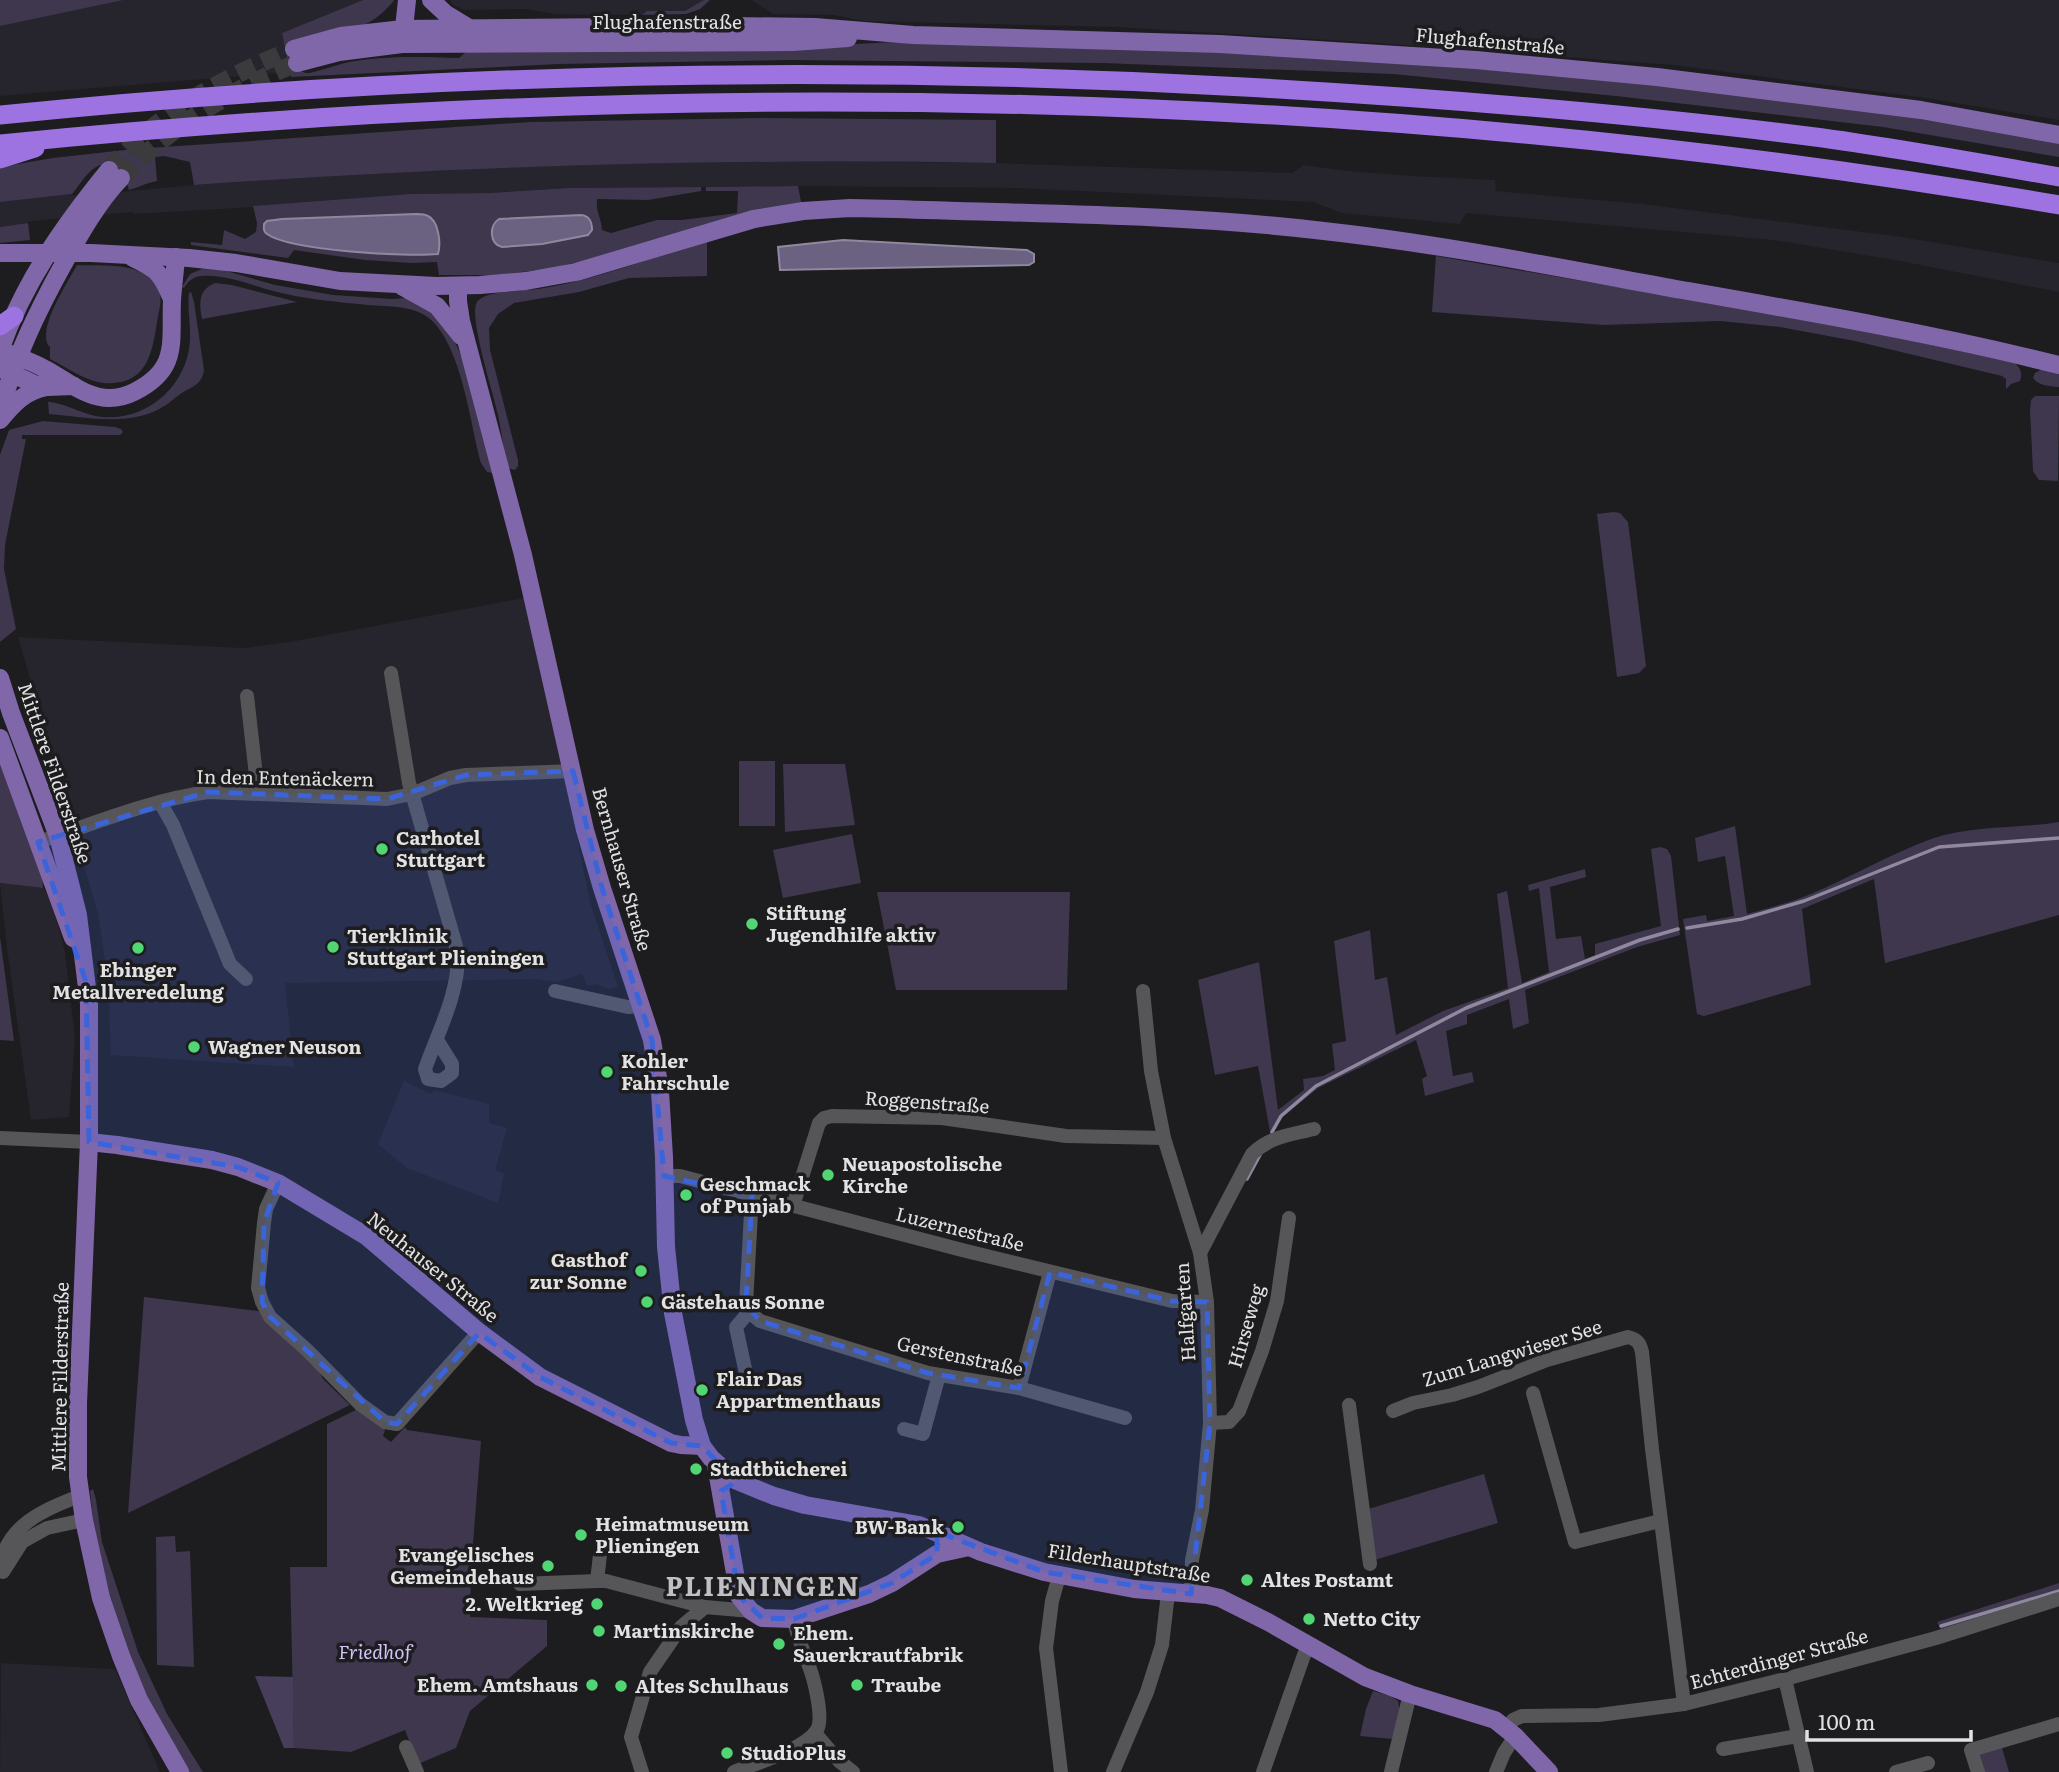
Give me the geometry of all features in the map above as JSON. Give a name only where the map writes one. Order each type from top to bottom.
[{"type":"highway","points":[[0,116],[301,91],[557,79],[843,75],[1128,80],[1379,94],[1602,113],[1829,139],[2059,177]]},
{"type":"highway","points":[[0,144],[297,120],[580,106],[841,103],[1070,107],[1436,126],[1591,140],[1751,157],[1943,184],[2059,205]]},
{"type":"highway","points":[[0,159],[65,137]]},
{"type":"main road","points":[[403,37],[407,0]]},
{"type":"main road","points":[[295,56],[341,36],[422,36],[424,0]]},
{"type":"main road","points":[[431,0],[446,14],[469,28]]},
{"type":"main road","name":"Flughafenstraße","points":[[422,36],[469,28],[771,26],[913,35],[1220,44],[1476,60],[1657,76],[1921,110],[2059,135]]},
{"type":"main road","name":"Flughafenstraße","points":[[422,36],[793,42],[913,35]]},
{"type":"main road","points":[[0,412],[10,366],[72,248],[105,197],[115,174],[80,205],[55,240],[7,321],[0,350],[10,366],[34,384],[47,387]]},
{"type":"main road","points":[[0,253],[176,257],[236,263],[328,280],[458,286],[515,283],[564,275],[754,219],[803,211],[896,209],[1218,221],[1382,238],[1607,276],[1942,338],[2059,365]]},
{"type":"main road","points":[[126,254],[158,272],[172,299]]},
{"type":"main road","points":[[10,366],[36,364],[95,396],[116,398],[136,391],[150,382],[164,366],[171,351],[176,257]]},
{"type":"main road","points":[[397,284],[440,309],[467,344]]},
{"type":"main road","name":"Bernhauser Straße","points":[[458,286],[459,312],[523,555],[583,818],[598,876],[652,1040],[657,1069],[666,1247],[673,1313],[694,1420],[702,1446],[729,1486]]},
{"type":"main road","points":[[0,420],[21,397],[36,389],[74,386]]},
{"type":"main road","name":"Mittlere Filderstraße","points":[[0,678],[58,836],[78,915],[89,1004],[89,1142],[78,1403],[80,1496],[101,1598],[121,1656],[139,1700],[180,1772]]},
{"type":"main road","name":"Mittlere Filderstraße","points":[[0,738],[83,964]]},
{"type":"main road","name":"Neuhauser Straße","points":[[89,1142],[212,1160],[278,1183],[366,1236],[479,1332],[540,1377],[671,1443],[702,1446]]},
{"type":"main road","points":[[729,1486],[739,1596],[751,1611],[768,1619],[794,1619],[869,1594],[892,1583],[937,1554],[969,1547]]},
{"type":"main road","name":"Filderhauptstraße","points":[[729,1486],[805,1505],[909,1522],[1024,1567],[1059,1576],[1220,1598],[1365,1677],[1410,1694],[1482,1715],[1511,1732],[1549,1772]]},
{"type":"main road","points":[[933,1530],[937,1554]]},
{"type":"street","points":[[390,673],[412,794],[458,953],[459,972],[437,1040]]},
{"type":"street","points":[[247,696],[258,793]]},
{"type":"street","name":"In den Entenäckern","points":[[38,842],[160,802],[208,792],[387,799],[412,794],[450,778],[466,775],[573,771]]},
{"type":"street","points":[[160,802],[173,825],[230,964],[246,979]]},
{"type":"street","points":[[555,991],[628,1007],[640,1006]]},
{"type":"street","name":"Halfgarten","points":[[1143,991],[1151,1070],[1164,1138],[1200,1253],[1207,1302],[1210,1423],[1202,1510],[1192,1560],[1191,1594]]},
{"type":"street","name":"Roggenstraße","points":[[793,1206],[819,1123],[832,1116],[942,1118],[1066,1136],[1164,1138]]},
{"type":"street","points":[[1200,1253],[1252,1154],[1272,1139],[1314,1129]]},
{"type":"street","name":"Neuhauser Straße","points":[[0,1138],[89,1142]]},
{"type":"street","name":"Luzernestraße","points":[[664,1176],[680,1176],[1172,1301],[1207,1302]]},
{"type":"street","points":[[278,1183],[266,1209],[264,1223],[258,1288],[262,1302],[271,1317],[360,1404],[385,1422],[397,1423],[479,1332]]},
{"type":"street","points":[[747,1378],[736,1327],[749,1312],[746,1304],[752,1195]]},
{"type":"street","name":"Hirseweg","points":[[1210,1423],[1229,1422],[1238,1411],[1262,1351],[1277,1301],[1289,1218]]},
{"type":"street","points":[[1019,1388],[1050,1272]]},
{"type":"street","name":"Gerstenstraße","points":[[749,1312],[760,1321],[939,1375],[1019,1388],[1125,1418]]},
{"type":"street","name":"Zum Langwieser See","points":[[1393,1411],[1413,1403],[1478,1387],[1547,1360],[1628,1338],[1635,1339],[1640,1345],[1660,1521]]},
{"type":"street","points":[[904,1429],[923,1434],[939,1375]]},
{"type":"street","points":[[1533,1393],[1575,1542],[1660,1521],[1684,1704]]},
{"type":"street","points":[[1349,1405],[1370,1564]]},
{"type":"street","points":[[0,1569],[2,1554],[20,1528],[53,1506],[80,1496]]},
{"type":"street","points":[[0,1576],[22,1542],[47,1528],[84,1520]]},
{"type":"street","points":[[597,1581],[600,1555]]},
{"type":"street","points":[[1059,1576],[1052,1601],[1046,1648],[1060,1772]]},
{"type":"street","points":[[520,1584],[606,1581],[705,1607],[751,1611]]},
{"type":"street","points":[[1114,1772],[1147,1692],[1162,1645],[1168,1593]]},
{"type":"street","points":[[724,1609],[739,1596]]},
{"type":"street","name":"Echterdinger Straße","points":[[1511,1732],[1513,1720],[1522,1716],[1599,1715],[1684,1704],[1936,1638],[2059,1599]]},
{"type":"street","points":[[642,1772],[631,1737],[650,1672],[681,1627],[705,1607]]},
{"type":"street","points":[[734,1772],[796,1746],[815,1733],[820,1722],[810,1667],[797,1640],[794,1619]]},
{"type":"street","points":[[1263,1772],[1304,1655],[1310,1646]]},
{"type":"street","points":[[1785,1679],[1807,1772]]},
{"type":"street","points":[[1391,1772],[1410,1694]]},
{"type":"street","points":[[1978,1772],[1971,1750],[2059,1724]]},
{"type":"street","points":[[1496,1772],[1511,1732]]},
{"type":"street","points":[[815,1733],[839,1761],[853,1772]]},
{"type":"street","points":[[1723,1749],[1798,1735]]},
{"type":"street","points":[[406,1747],[417,1772]]},
{"type":"street","points":[[1896,1772],[1928,1763]]},
{"type":"highlighted area","points":[[573,771],[602,888],[652,1040],[664,1176],[752,1195],[746,1304],[760,1321],[928,1373],[1019,1388],[1050,1272],[1172,1301],[1207,1302],[1210,1423],[1191,1594],[1044,1572],[937,1532],[937,1554],[892,1583],[794,1619],[762,1618],[739,1596],[721,1491],[736,1482],[702,1446],[671,1443],[593,1404],[540,1377],[479,1333],[397,1424],[385,1422],[270,1317],[262,1302],[264,1223],[278,1183],[238,1167],[89,1142],[86,982],[38,842],[208,792],[387,799],[466,775]]},
{"type":"shaded area","points":[[0,0],[363,0],[282,33],[290,72],[0,96]]},
{"type":"shaded area","points":[[450,0],[710,0],[700,9],[686,14],[590,15],[555,14],[525,9],[464,10],[453,5]]},
{"type":"shaded area","points":[[751,0],[2059,0],[2059,120],[1925,98],[1673,65],[1115,27],[864,21],[833,15],[773,14]]},
{"type":"shaded area","points":[[761,161],[996,163],[1292,173],[1304,165],[1348,171],[1495,180],[1496,191],[1643,204],[1895,236],[2059,263],[2059,292],[1773,240],[1466,213],[1460,224],[1341,213],[1313,202],[1014,188],[569,188],[410,194],[239,208],[133,212],[32,221],[0,227],[0,202],[72,194],[75,196],[402,171]]},
{"type":"shaded area","points":[[427,215],[435,223],[439,239],[438,254],[402,255],[324,249],[280,240],[264,230],[267,221],[282,219]]},
{"type":"shaded area","points":[[581,215],[591,222],[592,230],[588,235],[542,244],[502,247],[495,242],[492,234],[493,225],[499,219]]},
{"type":"shaded area","points":[[843,240],[1027,250],[1034,254],[1034,262],[1029,265],[780,270],[778,247]]},
{"type":"shaded area","points":[[529,597],[590,902],[618,987],[609,989],[596,984],[587,986],[582,974],[556,982],[536,979],[285,983],[294,1067],[111,1055],[108,979],[98,914],[18,637],[245,648]]},
{"type":"shaded area","points":[[0,883],[43,888],[52,903],[65,952],[75,1039],[69,1117],[31,1120]]},
{"type":"shaded area","points":[[404,1081],[431,1094],[434,1090],[489,1104],[489,1123],[507,1128],[495,1170],[504,1174],[498,1203],[407,1168],[378,1144]]},
{"type":"shaded area","points":[[1,1663],[115,1669],[160,1772],[0,1772]]},
{"type":"shaded area","points":[[255,1676],[293,1677],[294,1748],[284,1748]]},
{"type":"green space","points":[[0,0],[123,0],[0,26]]},
{"type":"green space","points":[[363,0],[394,0],[376,18],[298,68],[308,73],[359,60],[402,57],[459,58],[466,52],[779,48],[895,42],[985,42],[1436,62],[1697,88],[1901,113],[2059,140],[2059,157],[1883,127],[1616,96],[1393,74],[1102,63],[788,60],[559,64],[291,77],[282,33]]},
{"type":"green space","points":[[704,0],[710,0],[700,9],[686,14],[642,15],[647,11],[685,11]]},
{"type":"green space","points":[[762,118],[996,120],[996,163],[595,165],[194,185],[190,162],[164,156],[155,157],[157,181],[129,190],[117,169],[107,164],[96,167],[89,173],[72,194],[0,202],[0,167],[134,149],[530,122]]},
{"type":"green space","points":[[798,186],[802,207],[549,269],[494,275],[439,275],[437,262],[365,260],[294,250],[288,258],[191,245],[191,242],[222,245],[224,230],[245,239],[256,232],[253,206],[410,194],[569,188],[701,187],[701,191],[648,200],[597,199],[602,230],[611,233],[657,220],[682,220],[737,213],[738,191],[706,191],[706,187]]},
{"type":"green space","points":[[28,223],[30,240],[0,243],[0,227]]},
{"type":"green space","points":[[707,240],[707,276],[629,278],[579,292],[514,303],[498,314],[489,328],[490,350],[518,460],[515,470],[507,468],[498,415],[476,323],[477,302],[496,293],[538,289],[581,280]]},
{"type":"green space","points":[[1436,256],[1844,326],[2015,363],[2021,378],[2006,389],[2006,379],[2002,376],[1855,341],[1780,327],[1720,321],[1604,325],[1432,312]]},
{"type":"green space","points":[[77,265],[113,266],[139,271],[157,285],[160,308],[153,346],[144,366],[138,374],[129,379],[118,383],[97,382],[50,359],[50,347],[46,340],[50,319]]},
{"type":"green space","points":[[202,269],[223,270],[275,285],[333,295],[406,298],[429,306],[453,337],[465,365],[493,473],[487,472],[481,463],[463,386],[450,348],[441,332],[424,314],[401,307],[297,296],[220,277],[198,277],[182,287],[190,274]]},
{"type":"green space","points":[[215,283],[297,302],[202,319],[201,298],[205,289]]},
{"type":"green space","points":[[191,292],[204,370],[198,383],[166,405],[138,417],[93,419],[49,414],[48,402],[51,402],[95,416],[119,417],[149,407],[162,397],[173,386],[187,357]]},
{"type":"green space","points":[[2044,368],[2059,373],[2059,387],[2035,381],[2035,373]]},
{"type":"green space","points":[[2035,396],[2059,396],[2058,481],[2039,480],[2033,471],[2030,410],[2031,400]]},
{"type":"green space","points":[[43,421],[115,427],[123,432],[120,435],[22,435],[22,439],[26,439],[5,545],[4,569],[16,629],[0,642],[0,455],[9,430]]},
{"type":"green space","points":[[1620,513],[1628,522],[1646,666],[1639,673],[1617,677],[1597,514]]},
{"type":"green space","points":[[0,757],[42,869],[43,888],[0,883]]},
{"type":"green space","points":[[739,761],[775,761],[775,826],[739,826]]},
{"type":"green space","points":[[783,764],[845,764],[855,825],[785,832]]},
{"type":"green space","points":[[2059,822],[2059,915],[1885,963],[1874,879],[1802,909],[1811,985],[1704,1016],[1697,1014],[1683,919],[1706,915],[1707,921],[1734,916],[1725,856],[1698,862],[1695,838],[1735,826],[1747,914],[1813,893],[1931,839],[1962,831]]},
{"type":"green space","points":[[852,834],[861,883],[783,898],[773,850]]},
{"type":"green space","points":[[1651,849],[1667,849],[1671,856],[1680,935],[1637,947],[1525,990],[1529,1023],[1513,1029],[1509,999],[1467,1015],[1467,1024],[1446,1031],[1453,1076],[1472,1072],[1474,1082],[1425,1096],[1422,1079],[1427,1076],[1416,1040],[1318,1088],[1283,1117],[1271,1137],[1258,1066],[1215,1075],[1198,980],[1259,962],[1278,1110],[1304,1090],[1303,1079],[1323,1076],[1335,1070],[1332,1044],[1346,1041],[1334,941],[1370,930],[1375,980],[1387,977],[1396,1035],[1443,1011],[1508,988],[1497,894],[1507,891],[1522,983],[1549,972],[1539,888],[1529,891],[1528,885],[1585,869],[1586,877],[1550,887],[1556,939],[1581,936],[1585,959],[1595,955],[1595,944],[1661,926]]},
{"type":"green space","points":[[877,892],[1070,892],[1067,990],[896,990]]},
{"type":"green space","points":[[0,937],[14,1041],[0,1040]]},
{"type":"green space","points":[[144,1297],[258,1311],[314,1359],[323,1379],[350,1405],[128,1513]]},
{"type":"green space","name":"Friedhof","points":[[360,1408],[383,1427],[383,1436],[391,1442],[405,1427],[407,1430],[481,1441],[470,1617],[547,1620],[547,1646],[470,1711],[456,1748],[418,1764],[405,1730],[351,1752],[294,1748],[290,1567],[327,1567],[327,1424]]},
{"type":"green space","points":[[1484,1474],[1498,1523],[1371,1561],[1365,1510]]},
{"type":"green space","points":[[93,1489],[102,1542],[138,1652],[167,1714],[203,1772],[187,1772],[145,1699],[108,1596],[93,1519],[90,1491]]},
{"type":"green space","points":[[175,1536],[176,1552],[190,1551],[194,1667],[157,1665],[156,1537]]},
{"type":"green space","points":[[2059,1583],[2059,1595],[1941,1629],[1937,1622]]},
{"type":"green space","points":[[1373,1691],[1398,1701],[1400,1711],[1393,1739],[1360,1736]]},
{"type":"green space","points":[[2000,1741],[2009,1772],[1978,1772],[1971,1750]]},
{"type":"waterway","points":[[1687,928],[1742,919],[1804,901],[1939,847],[2059,838]]},
{"type":"waterway","points":[[1272,1132],[1281,1116],[1316,1086],[1466,1008],[1640,940],[1678,929]]},
{"type":"waterway","points":[[1247,1179],[1260,1155]]},
{"type":"waterway","points":[[1941,1626],[2059,1591]]},
{"type":"tunnel","points":[[109,170],[149,131],[194,98],[294,49]]},
{"type":"tunnel","points":[[121,178],[160,142],[203,111],[249,85],[297,63]]},
{"type":"place","name":"Carhotel Stuttgart","points":[[382,849]]},
{"type":"place","name":"Stiftung Jugendhilfe aktiv","points":[[752,924]]},
{"type":"place","name":"Tierklinik Stuttgart Plieningen","points":[[333,947]]},
{"type":"place","name":"Ebinger Metallveredelung","points":[[138,948]]},
{"type":"place","name":"Wagner Neuson","points":[[194,1047]]},
{"type":"place","name":"Kohler Fahrschule","points":[[607,1072]]},
{"type":"place","name":"Neuapostolische Kirche","points":[[828,1175]]},
{"type":"place","name":"Geschmack of Punjab","points":[[686,1195]]},
{"type":"place","name":"Gasthof zur Sonne","points":[[641,1271]]},
{"type":"place","name":"Gästehaus Sonne","points":[[647,1302]]},
{"type":"place","name":"Flair Das Appartmenthaus","points":[[702,1390]]},
{"type":"place","name":"Stadtbücherei","points":[[696,1469]]},
{"type":"place","name":"BW-Bank","points":[[958,1527]]},
{"type":"place","name":"Heimatmuseum Plieningen","points":[[581,1535]]},
{"type":"place","name":"Evangelisches Gemeindehaus","points":[[548,1566]]},
{"type":"place","name":"Altes Postamt","points":[[1247,1580]]},
{"type":"place","name":"2. Weltkrieg","points":[[597,1604]]},
{"type":"place","name":"Netto City","points":[[1309,1619]]},
{"type":"place","name":"Martinskirche","points":[[599,1631]]},
{"type":"place","name":"Ehem. Sauerkrautfabrik","points":[[779,1644]]},
{"type":"place","name":"Ehem. Amtshaus","points":[[592,1685]]},
{"type":"place","name":"Traube","points":[[857,1685]]},
{"type":"place","name":"Altes Schulhaus","points":[[621,1686]]},
{"type":"place","name":"StudioPlus","points":[[727,1753]]},
{"type":"district","name":"PLIENINGEN","points":[[763,1587]]}]
